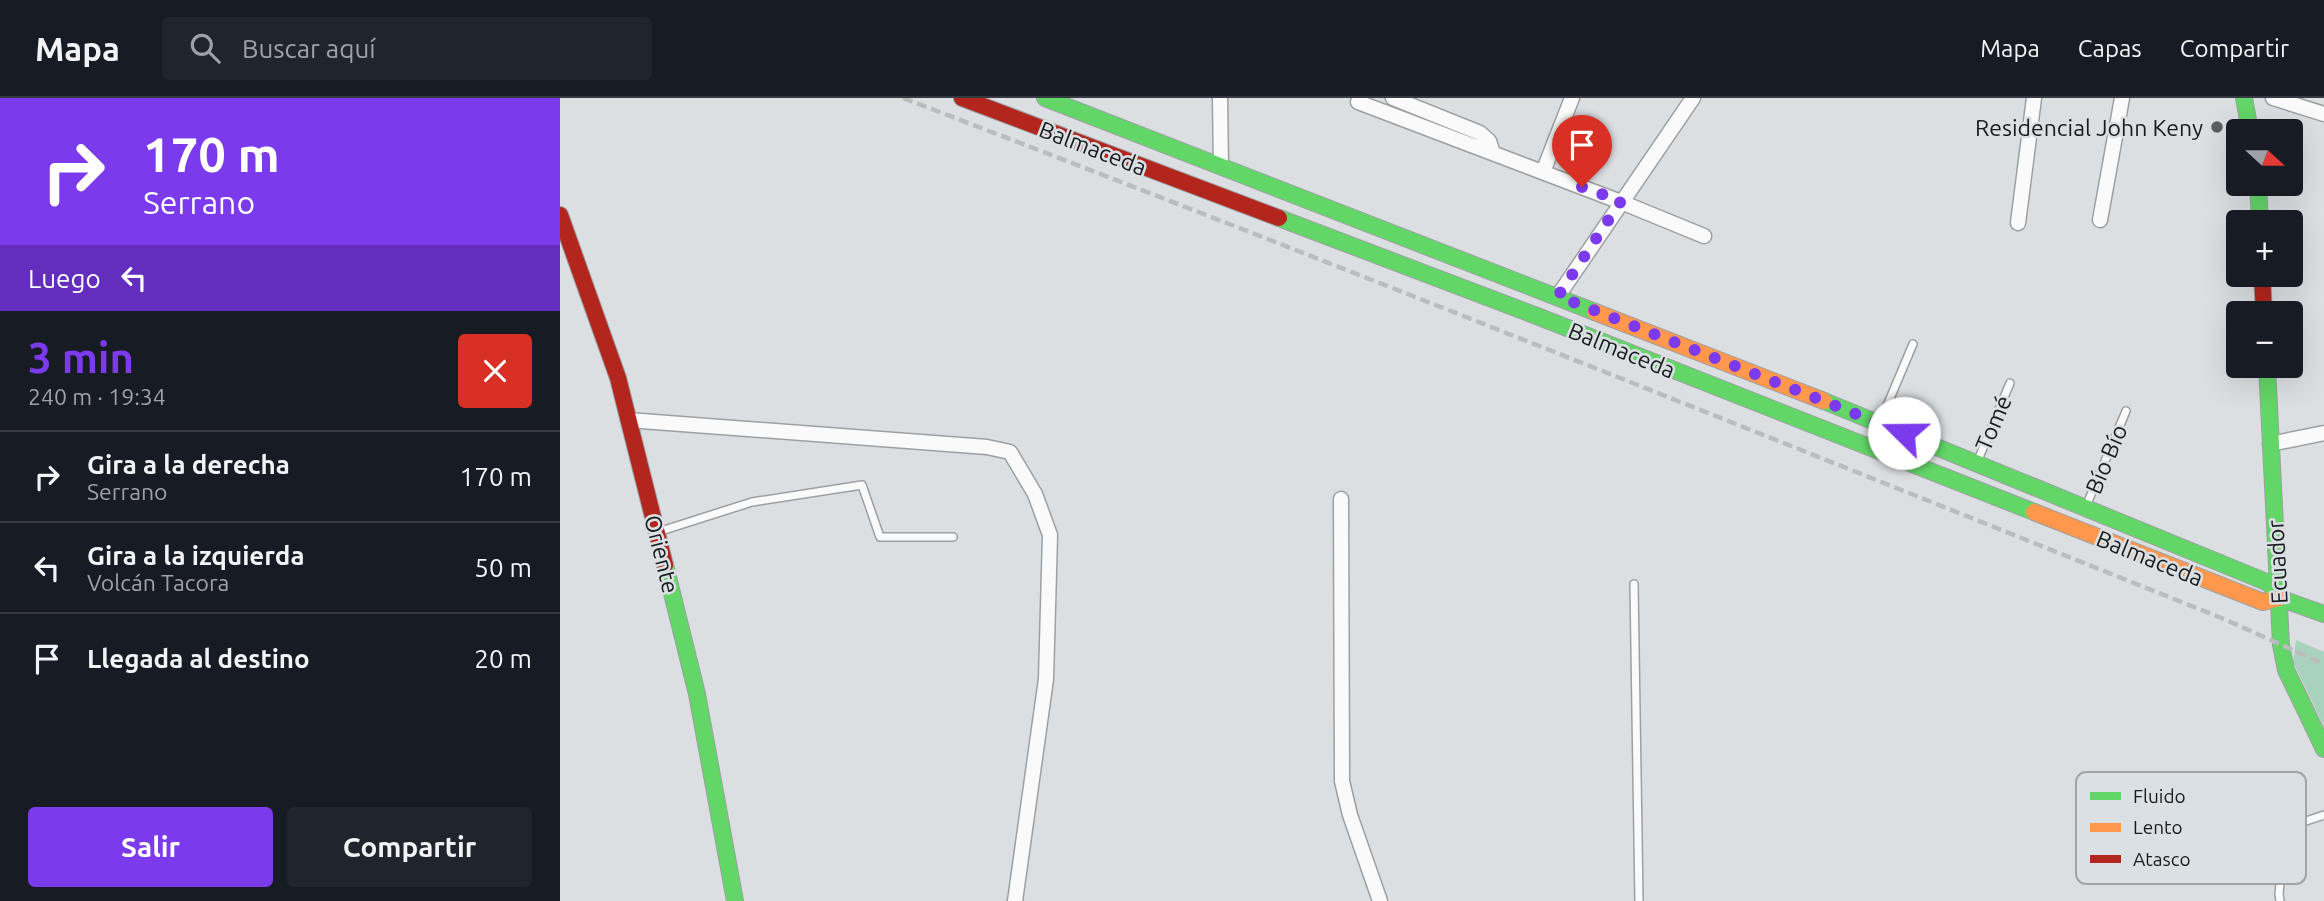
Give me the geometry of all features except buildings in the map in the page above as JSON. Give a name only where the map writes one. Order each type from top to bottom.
[{"type":"main road","name":"Balmaceda","points":[[962,98],[1542,318],[2258,600],[2266,603],[2279,598]]},
{"type":"main road","name":"Balmaceda","points":[[1048,98],[1977,462],[2264,581],[2270,584],[2279,598],[2324,614]]},
{"type":"main road","points":[[2244,98],[2248,119]]},
{"type":"main road","name":"Oriente","points":[[560,215],[618,378],[697,694],[735,901]]},
{"type":"main road","name":"Ecuador","points":[[2267,378],[2281,645],[2286,670],[2324,749]]},
{"type":"street","points":[[1220,98],[1221,167]]},
{"type":"street","points":[[1370,98],[1358,102],[1621,201],[1704,236]]},
{"type":"street","points":[[1393,98],[1480,133],[1489,141],[1493,153]]},
{"type":"street","points":[[1543,172],[1572,98]]},
{"type":"street","points":[[1558,296],[1693,98]]},
{"type":"street","points":[[2018,223],[2034,98]]},
{"type":"street","points":[[2101,220],[2122,98]]},
{"type":"street","points":[[2273,98],[2324,114]]},
{"type":"street","points":[[628,420],[987,447],[1010,452],[1035,494],[1050,535],[1046,679],[1015,901]]},
{"type":"street","points":[[2270,444],[2324,433]]},
{"type":"street","points":[[1341,499],[1342,781],[1350,815],[1380,901]]},
{"type":"lane","points":[[1879,423],[1913,344]]},
{"type":"lane","name":"Tomé","points":[[1977,462],[2010,383]]},
{"type":"lane","name":"Bío Bío","points":[[2085,507],[2126,411]]},
{"type":"lane","points":[[657,532],[752,502],[862,485],[880,537],[953,537]]},
{"type":"lane","points":[[1634,583],[1639,901]]},
{"type":"lane","points":[[2306,821],[2324,816]]},
{"type":"green space","points":[[2296,640],[2324,652],[2324,727],[2293,662]]},
{"type":"railway","points":[[903,98],[1729,421],[2224,619],[2324,664]]},
{"type":"traffic: fast","points":[[1045,98],[1595,312]]},
{"type":"traffic: fast","points":[[2244,98],[2248,119]]},
{"type":"traffic: fast","points":[[2259,196],[2259,210]]},
{"type":"traffic: fast","points":[[1279,218],[1542,318],[2034,512]]},
{"type":"traffic: fast","points":[[2268,378],[2281,645],[2286,670],[2324,749]]},
{"type":"traffic: fast","points":[[1824,401],[2264,581],[2270,584],[2279,598],[2324,614]]},
{"type":"traffic: fast","points":[[665,565],[697,694],[735,901]]},
{"type":"traffic: slow","points":[[1595,312],[1824,401]]},
{"type":"traffic: slow","points":[[2034,512],[2263,602],[2279,598]]},
{"type":"traffic: jam","points":[[962,98],[1279,218]]},
{"type":"traffic: jam","points":[[560,215],[618,378],[665,565]]},
{"type":"traffic: jam","points":[[2263,287],[2263,301]]},
{"type":"place","name":"Residencial John Keny","points":[[2217,127]]},
{"type":"route","points":[[1582,187],[1621,201],[1558,296],[1904,433]]}]
